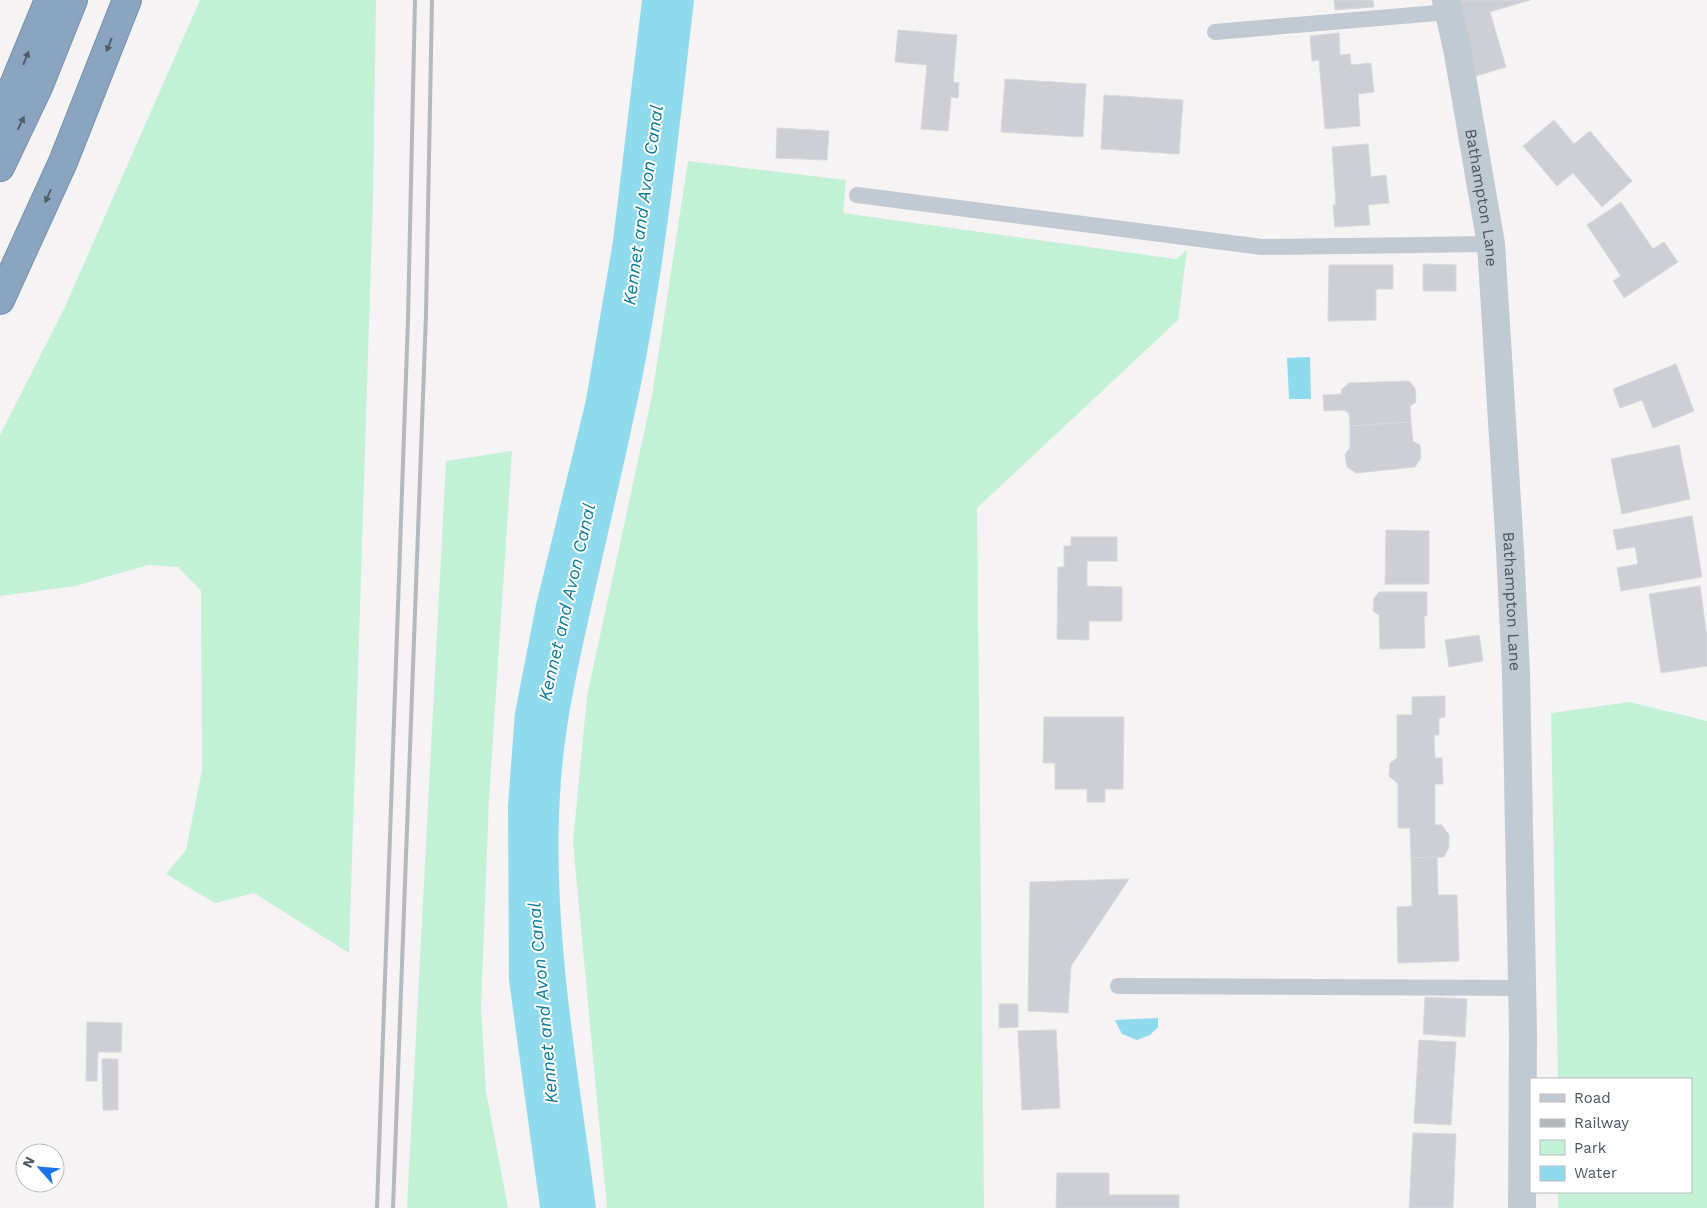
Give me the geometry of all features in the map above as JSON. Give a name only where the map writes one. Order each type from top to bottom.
[{"type":"highway","points":[[0,119],[49,0]]},
{"type":"highway","points":[[0,167],[39,85],[73,0]]},
{"type":"highway","points":[[0,300],[63,162],[127,0]]},
{"type":"highway","points":[[0,296],[15,269]]},
{"type":"street","name":"Bathampton Lane","points":[[1448,6],[1491,244],[1516,662],[1522,988],[1522,1208]]},
{"type":"lane","points":[[1216,32],[1448,6]]},
{"type":"lane","points":[[857,195],[1262,247],[1491,244]]},
{"type":"lane","points":[[1118,986],[1522,988]]},
{"type":"green space","points":[[200,0],[376,0],[373,198],[349,953],[254,893],[215,903],[166,874],[186,850],[202,770],[201,591],[178,567],[148,565],[75,586],[0,596],[0,435],[64,309]]},
{"type":"green space","points":[[688,161],[846,180],[843,213],[1176,259],[1187,250],[1178,320],[977,508],[984,1208],[607,1208],[573,842],[587,696],[652,396]]},
{"type":"green space","points":[[512,451],[489,799],[481,1007],[486,1092],[508,1208],[407,1208],[446,461]]},
{"type":"green space","points":[[1629,702],[1707,721],[1707,1208],[1558,1208],[1558,1193],[1692,1193],[1692,1078],[1558,1078],[1551,713]]},
{"type":"water","name":"Kennet and Avon Canal","points":[[642,0],[694,0],[671,195],[649,341],[576,678],[568,718],[561,780],[559,887],[562,941],[574,1048],[596,1208],[540,1208],[509,980],[508,805],[515,713],[536,605],[586,400],[613,241]]},
{"type":"water","points":[[1310,357],[1311,399],[1289,399],[1287,358]]},
{"type":"water","points":[[1158,1018],[1158,1027],[1150,1035],[1137,1040],[1122,1034],[1115,1020]]},
{"type":"building","points":[[1334,0],[1373,0],[1374,7],[1335,10]]},
{"type":"building","points":[[1454,0],[1530,0],[1490,12],[1506,67],[1476,76]]},
{"type":"building","points":[[898,30],[957,35],[953,82],[959,83],[958,98],[951,97],[948,131],[921,129],[927,65],[895,62]]},
{"type":"building","points":[[1339,33],[1340,55],[1350,54],[1351,65],[1371,63],[1374,92],[1358,94],[1360,126],[1325,129],[1319,60],[1312,61],[1310,36]]},
{"type":"building","points":[[1005,79],[1086,84],[1083,137],[1001,132]]},
{"type":"building","points":[[1104,95],[1183,100],[1179,154],[1101,149]]},
{"type":"building","points":[[1554,120],[1574,144],[1590,131],[1632,181],[1602,207],[1573,173],[1557,186],[1523,146]]},
{"type":"building","points":[[777,128],[829,131],[827,160],[776,158]]},
{"type":"building","points":[[1368,144],[1371,177],[1386,175],[1389,203],[1368,205],[1370,225],[1335,227],[1333,205],[1336,205],[1332,147]]},
{"type":"building","points":[[1621,202],[1653,249],[1664,242],[1678,262],[1624,298],[1613,281],[1621,276],[1587,225]]},
{"type":"building","points":[[1423,264],[1456,265],[1456,291],[1423,291]]},
{"type":"building","points":[[1329,265],[1393,265],[1393,289],[1376,289],[1376,320],[1328,321]]},
{"type":"building","points":[[1676,364],[1694,411],[1653,428],[1642,400],[1620,408],[1613,389]]},
{"type":"building","points":[[1409,381],[1415,388],[1416,402],[1410,406],[1411,422],[1350,426],[1349,413],[1344,410],[1324,411],[1323,395],[1342,394],[1341,390],[1349,383]]},
{"type":"building","points":[[1411,422],[1413,441],[1420,445],[1421,458],[1415,467],[1356,473],[1347,467],[1345,454],[1350,448],[1350,426]]},
{"type":"building","points":[[1679,445],[1690,499],[1622,514],[1611,459]]},
{"type":"building","points":[[1692,516],[1702,577],[1621,591],[1617,568],[1638,564],[1635,547],[1617,550],[1613,530]]},
{"type":"building","points":[[1386,530],[1429,531],[1429,584],[1385,584]]},
{"type":"building","points":[[1071,537],[1117,537],[1117,561],[1087,561],[1087,586],[1122,587],[1122,621],[1089,621],[1089,640],[1057,639],[1058,567],[1064,567],[1064,546],[1071,546]]},
{"type":"building","points":[[1700,586],[1707,637],[1707,666],[1661,673],[1649,594]]},
{"type":"building","points":[[1379,592],[1427,592],[1427,616],[1424,616],[1425,648],[1380,649],[1379,615],[1373,611],[1374,598]]},
{"type":"building","points":[[1479,635],[1483,661],[1449,667],[1445,640]]},
{"type":"building","points":[[1445,696],[1445,717],[1439,718],[1439,735],[1434,735],[1435,758],[1442,758],[1443,784],[1435,784],[1435,825],[1442,825],[1449,835],[1449,847],[1444,857],[1411,858],[1410,828],[1398,828],[1398,784],[1389,776],[1390,763],[1397,758],[1397,715],[1412,715],[1412,697]]},
{"type":"building","points":[[1044,717],[1124,717],[1123,789],[1105,789],[1105,802],[1087,802],[1087,789],[1055,789],[1055,763],[1043,763]]},
{"type":"building","points":[[1437,857],[1438,895],[1457,895],[1459,961],[1398,963],[1397,907],[1412,906],[1411,858]]},
{"type":"building","points":[[1129,879],[1071,966],[1068,1013],[1028,1011],[1030,882]]},
{"type":"building","points":[[1425,997],[1467,999],[1465,1037],[1423,1034]]},
{"type":"building","points":[[999,1004],[1018,1004],[1018,1027],[999,1028]]},
{"type":"building","points":[[87,1022],[122,1023],[121,1052],[98,1052],[97,1081],[86,1081]]},
{"type":"building","points":[[1056,1030],[1060,1108],[1022,1110],[1018,1031]]},
{"type":"building","points":[[1419,1040],[1456,1042],[1451,1125],[1414,1123]]},
{"type":"building","points":[[102,1059],[118,1059],[118,1110],[103,1110]]},
{"type":"building","points":[[1413,1133],[1456,1134],[1453,1208],[1409,1208]]},
{"type":"building","points":[[1057,1173],[1109,1173],[1109,1195],[1179,1195],[1179,1208],[1056,1208]]},
{"type":"railway","points":[[377,1208],[408,319],[415,0]]},
{"type":"railway","points":[[393,1208],[426,315],[432,0]]}]
